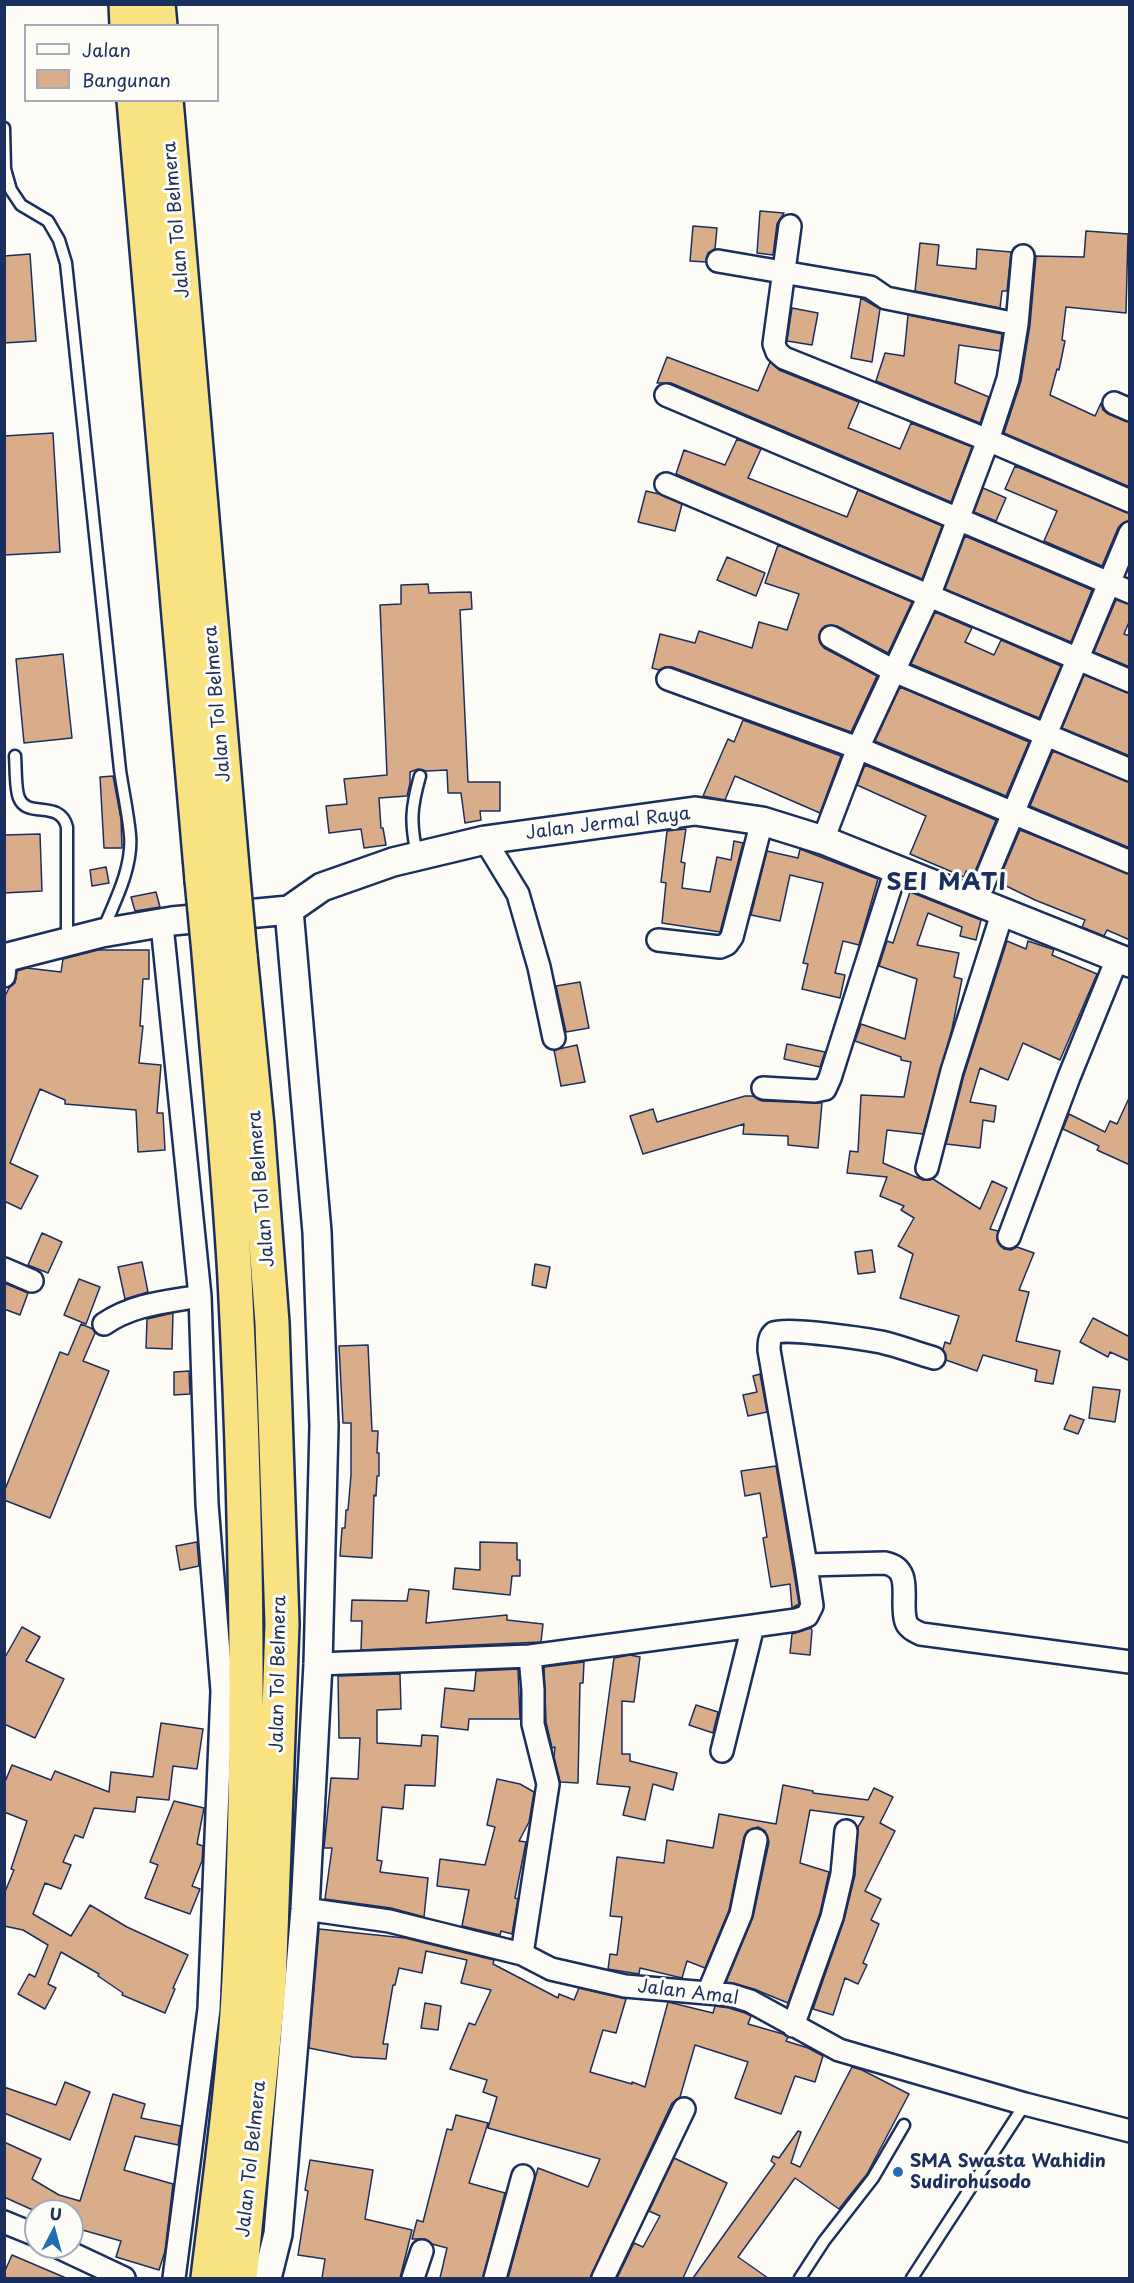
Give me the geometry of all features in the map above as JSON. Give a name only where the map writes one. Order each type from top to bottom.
[{"type":"highway","points":[[126,4],[128,24]]},
{"type":"highway","points":[[158,4],[160,24]]},
{"type":"highway","name":"Jalan Tol Belmera","points":[[134,102],[225,954],[247,1616],[245,1813],[239,1983],[226,2124],[208,2278]]},
{"type":"highway","name":"Jalan Tol Belmera","points":[[166,102],[218,880]]},
{"type":"highway","name":"Jalan Tol Belmera","points":[[225,954],[257,1126],[272,1323],[282,1624],[269,1987],[240,2278]]},
{"type":"street","points":[[790,226],[774,344],[777,352],[784,358],[988,440],[1130,501]]},
{"type":"street","points":[[823,840],[858,748],[929,596],[988,440],[1008,379],[1017,324],[1023,256]]},
{"type":"street","points":[[718,261],[870,286],[886,298],[1017,324]]},
{"type":"street","points":[[666,395],[1130,592]]},
{"type":"street","points":[[666,484],[1130,681]]},
{"type":"street","points":[[976,902],[1130,533]]},
{"type":"street","points":[[831,637],[894,671],[1130,770]]},
{"type":"street","points":[[668,679],[858,748],[1130,862]]},
{"type":"street","name":"Jalan Jermal Raya","points":[[289,910],[322,887],[417,856],[485,840],[695,811],[762,821],[823,840],[1123,961]]},
{"type":"street","points":[[658,940],[720,947],[727,944],[732,937],[762,821]]},
{"type":"street","points":[[485,840],[518,894],[554,1038]]},
{"type":"street","points":[[764,1088],[815,1091],[825,1089],[896,870]]},
{"type":"street","points":[[5,964],[67,941],[102,933],[167,923],[289,910],[316,1232],[324,1426],[318,1664],[305,1909],[278,2234],[267,2278]]},
{"type":"street","points":[[927,1168],[952,1071],[1002,914]]},
{"type":"street","points":[[167,923],[200,1296],[207,1504],[222,1690],[209,2009],[174,2278]]},
{"type":"street","points":[[1009,1238],[1070,1077],[1123,961]]},
{"type":"street","points":[[4,1269],[32,1281]]},
{"type":"street","points":[[104,1324],[119,1314],[144,1306],[200,1296]]},
{"type":"street","points":[[318,1664],[530,1656],[796,1620],[807,1616],[812,1606],[769,1350],[770,1339],[775,1333],[784,1331],[813,1333],[880,1342],[934,1358]]},
{"type":"street","points":[[806,1565],[894,1564],[903,1577],[906,1622],[911,1629],[921,1634],[1130,1662]]},
{"type":"street","points":[[722,1751],[753,1626]]},
{"type":"street","points":[[522,1954],[548,1784],[533,1724],[530,1656]]},
{"type":"street","points":[[794,2026],[832,1917],[842,1874],[846,1831]]},
{"type":"street","points":[[708,1993],[741,1914],[756,1840]]},
{"type":"street","name":"Jalan Amal","points":[[305,1909],[389,1921],[522,1954],[551,1969],[625,1986],[730,1995],[750,2001],[839,2050],[1025,2104],[1130,2131]]},
{"type":"street","points":[[603,2278],[684,2109]]},
{"type":"street","points":[[495,2278],[523,2175]]},
{"type":"street","points":[[4,2222],[24,2230]]},
{"type":"street","points":[[413,2278],[422,2251]]},
{"type":"street","points":[[80,2259],[124,2278]]},
{"type":"lane","points":[[4,128],[8,192],[21,205],[48,221],[59,240],[66,262],[76,336],[120,770],[130,837],[128,859],[121,887],[102,933]]},
{"type":"lane","points":[[15,756],[19,799],[30,808],[60,813],[65,818],[67,827],[67,941]]},
{"type":"lane","points":[[417,856],[411,831],[412,804],[420,776]]},
{"type":"lane","points":[[912,2278],[1025,2104]]},
{"type":"lane","points":[[800,2278],[824,2241],[873,2178],[904,2125]]},
{"type":"building","points":[[760,211],[784,213],[777,224],[773,255],[757,253]]},
{"type":"building","points":[[693,226],[717,228],[715,249],[708,253],[706,262],[690,261]]},
{"type":"building","points":[[1086,231],[1128,234],[1126,313],[1066,307],[1062,340],[1065,341],[1059,370],[1057,369],[1050,395],[1095,416],[1101,403],[1103,410],[1108,414],[1130,422],[1130,487],[1004,433],[1021,381],[1030,325],[1036,256],[1084,257]]},
{"type":"building","points":[[920,243],[939,245],[937,265],[976,269],[977,249],[1011,252],[1007,291],[1002,291],[1000,308],[915,291]]},
{"type":"building","points":[[30,254],[36,341],[4,343],[4,256]]},
{"type":"building","points":[[861,298],[880,309],[872,362],[851,358]]},
{"type":"building","points":[[792,308],[818,313],[812,345],[787,341]]},
{"type":"building","points":[[908,315],[1002,334],[1000,351],[959,345],[955,383],[989,397],[980,423],[876,381],[885,353],[904,356]]},
{"type":"building","points":[[667,357],[758,391],[770,362],[779,370],[859,402],[848,428],[900,449],[911,423],[972,447],[951,502],[671,383],[657,383]]},
{"type":"building","points":[[53,433],[60,552],[4,555],[4,436]]},
{"type":"building","points":[[737,439],[761,449],[748,478],[847,517],[858,490],[942,526],[922,579],[676,474],[684,450],[725,465]]},
{"type":"building","points":[[1015,466],[1130,513],[1130,520],[1118,528],[1102,566],[1044,541],[1057,511],[1005,489]]},
{"type":"building","points":[[983,488],[1006,498],[996,521],[974,512]]},
{"type":"building","points":[[646,491],[682,504],[675,531],[638,522]]},
{"type":"building","points":[[965,536],[1092,590],[1071,642],[945,589]]},
{"type":"building","points":[[778,545],[912,602],[888,653],[837,626],[825,626],[820,632],[820,643],[824,648],[877,676],[851,732],[672,667],[659,670],[652,668],[660,634],[695,643],[699,631],[752,648],[759,622],[787,630],[799,594],[765,583]]},
{"type":"building","points":[[727,557],[765,573],[756,596],[717,580]]},
{"type":"building","points":[[428,584],[429,593],[471,592],[472,609],[460,610],[468,782],[500,782],[500,811],[480,811],[481,820],[465,823],[461,793],[448,793],[447,770],[418,769],[410,772],[407,796],[379,798],[381,828],[383,828],[386,845],[364,848],[361,829],[329,833],[326,806],[347,804],[344,779],[387,775],[380,605],[401,604],[401,585]]},
{"type":"building","points":[[1116,600],[1130,604],[1130,620],[1124,634],[1130,636],[1130,667],[1094,652]]},
{"type":"building","points":[[935,612],[972,628],[965,642],[994,655],[1001,640],[1061,666],[1039,718],[911,664]]},
{"type":"building","points":[[63,654],[72,738],[24,743],[16,659]]},
{"type":"building","points":[[1084,675],[1130,693],[1130,756],[1062,728]]},
{"type":"building","points":[[900,687],[1029,742],[1006,796],[875,741]]},
{"type":"building","points":[[743,720],[841,756],[820,813],[735,776],[725,800],[703,796],[728,739],[734,742]]},
{"type":"building","points":[[1053,751],[1130,782],[1130,848],[1030,806]]},
{"type":"building","points":[[865,765],[996,820],[974,874],[966,871],[964,877],[910,854],[926,816],[857,785]]},
{"type":"building","points":[[113,776],[121,819],[122,848],[104,848],[100,777]]},
{"type":"building","points":[[686,829],[681,862],[685,863],[682,888],[710,892],[717,857],[731,860],[734,841],[743,843],[720,932],[662,923],[666,883],[661,882],[667,831]]},
{"type":"building","points":[[1020,830],[1130,874],[1130,940],[1107,930],[1104,936],[1082,927],[1085,920],[998,882]]},
{"type":"building","points":[[40,834],[42,891],[4,893],[4,835]]},
{"type":"building","points":[[800,849],[878,879],[859,945],[843,941],[835,973],[845,975],[840,998],[802,989],[808,964],[803,963],[823,883],[790,875],[780,921],[751,915],[767,851],[798,858]]},
{"type":"building","points":[[106,867],[109,883],[92,886],[90,870]]},
{"type":"building","points":[[156,892],[160,907],[135,911],[131,897]]},
{"type":"building","points":[[910,892],[981,920],[976,940],[960,936],[962,927],[928,913],[917,945],[959,953],[954,977],[962,979],[952,1029],[923,1134],[887,1130],[883,1163],[923,1180],[933,1179],[980,1209],[992,1181],[1007,1188],[990,1229],[998,1231],[997,1240],[1004,1249],[1011,1250],[1017,1247],[1034,1253],[1019,1290],[1029,1292],[1016,1341],[1060,1351],[1053,1384],[1035,1381],[1037,1370],[983,1355],[977,1371],[946,1360],[943,1349],[945,1342],[950,1344],[959,1316],[900,1298],[913,1254],[898,1246],[914,1218],[901,1210],[904,1206],[880,1196],[887,1177],[847,1173],[850,1151],[858,1152],[861,1095],[904,1097],[911,1062],[855,1041],[861,1024],[905,1039],[917,979],[879,966],[887,941],[893,943]]},
{"type":"building","points":[[1007,941],[1026,949],[1028,941],[1054,949],[1052,955],[1097,974],[1060,1060],[1023,1043],[1008,1080],[980,1068],[970,1102],[996,1106],[994,1122],[983,1120],[980,1148],[946,1144],[964,1075]]},
{"type":"building","points":[[98,950],[149,950],[149,979],[143,979],[140,1026],[143,1026],[139,1063],[161,1065],[157,1113],[163,1113],[165,1150],[138,1152],[136,1110],[65,1104],[65,1100],[40,1089],[10,1163],[38,1176],[21,1209],[4,1201],[4,998],[9,988],[15,983],[17,971],[27,968],[61,972],[63,959]]},
{"type":"building","points":[[580,982],[589,1028],[566,1032],[556,986]]},
{"type":"building","points":[[787,1044],[825,1052],[820,1067],[784,1059]]},
{"type":"building","points":[[577,1045],[585,1082],[561,1086],[554,1050]]},
{"type":"building","points":[[745,1096],[753,1096],[762,1101],[822,1103],[818,1148],[788,1145],[788,1136],[743,1134],[744,1124],[643,1154],[630,1116],[653,1109],[657,1122]]},
{"type":"building","points":[[1130,1096],[1130,1165],[1097,1150],[1099,1146],[1063,1129],[1069,1114],[1105,1132],[1110,1121],[1117,1124]]},
{"type":"building","points":[[42,1233],[62,1242],[48,1273],[28,1265]]},
{"type":"building","points":[[872,1250],[875,1272],[858,1274],[855,1252]]},
{"type":"building","points":[[142,1262],[148,1292],[125,1299],[118,1267]]},
{"type":"building","points":[[535,1264],[550,1267],[546,1288],[532,1285]]},
{"type":"building","points":[[79,1279],[100,1287],[86,1324],[64,1315]]},
{"type":"building","points":[[4,1283],[28,1293],[20,1315],[4,1309]]},
{"type":"building","points":[[173,1313],[172,1349],[146,1348],[147,1319]]},
{"type":"building","points":[[1093,1318],[1130,1337],[1130,1361],[1110,1352],[1108,1357],[1080,1342]]},
{"type":"building","points":[[81,1324],[93,1329],[95,1333],[83,1361],[109,1371],[50,1518],[4,1500],[4,1492],[60,1352],[68,1355]]},
{"type":"building","points":[[368,1345],[372,1431],[378,1431],[377,1453],[379,1453],[379,1476],[377,1476],[376,1496],[374,1495],[372,1558],[340,1556],[351,1475],[351,1423],[343,1423],[339,1346]]},
{"type":"building","points":[[189,1371],[190,1394],[174,1395],[174,1372]]},
{"type":"building","points":[[760,1374],[767,1412],[748,1416],[743,1395],[757,1392],[753,1376]]},
{"type":"building","points":[[1093,1387],[1120,1390],[1115,1422],[1089,1418]]},
{"type":"building","points":[[1070,1415],[1084,1420],[1078,1434],[1064,1429]]},
{"type":"building","points":[[776,1466],[799,1604],[792,1608],[790,1584],[771,1587],[763,1538],[767,1537],[760,1493],[745,1496],[741,1471]]},
{"type":"building","points":[[197,1542],[199,1566],[180,1570],[176,1546]]},
{"type":"building","points":[[480,1542],[517,1543],[520,1576],[512,1576],[510,1595],[453,1589],[455,1568],[480,1570]]},
{"type":"building","points":[[409,1589],[429,1591],[426,1623],[507,1615],[507,1620],[543,1624],[541,1642],[361,1650],[362,1621],[351,1621],[352,1600],[407,1601]]},
{"type":"building","points":[[22,1627],[40,1637],[26,1661],[64,1679],[35,1738],[4,1724],[4,1659]]},
{"type":"building","points":[[811,1628],[810,1655],[790,1653],[792,1634]]},
{"type":"building","points":[[630,1655],[640,1657],[634,1702],[622,1701],[622,1754],[630,1754],[630,1761],[677,1773],[673,1790],[653,1784],[645,1820],[623,1815],[630,1787],[597,1784],[614,1658]]},
{"type":"building","points":[[584,1662],[583,1683],[580,1683],[578,1783],[560,1782],[554,1757],[555,1747],[552,1748],[546,1722],[544,1667]]},
{"type":"building","points":[[518,1669],[520,1719],[469,1719],[468,1730],[441,1727],[445,1688],[474,1691],[476,1671]]},
{"type":"building","points":[[400,1674],[401,1709],[377,1710],[377,1743],[421,1746],[422,1735],[438,1736],[435,1786],[405,1785],[403,1809],[382,1807],[377,1860],[382,1861],[380,1872],[428,1878],[424,1917],[391,1908],[325,1899],[332,1848],[324,1848],[331,1778],[358,1779],[360,1738],[339,1738],[338,1676]]},
{"type":"building","points":[[696,1705],[718,1712],[713,1733],[689,1725]]},
{"type":"building","points":[[161,1723],[203,1729],[197,1769],[173,1766],[169,1800],[137,1797],[135,1812],[94,1808],[83,1838],[75,1835],[63,1862],[71,1865],[61,1889],[45,1883],[33,1914],[71,1936],[90,1905],[127,1927],[188,1955],[173,1988],[175,1989],[165,2013],[122,1995],[123,1993],[98,1976],[99,1974],[61,1952],[48,1984],[56,1988],[45,2009],[18,1994],[29,1974],[35,1977],[48,1945],[23,1930],[4,1926],[4,1894],[14,1870],[11,1869],[27,1821],[4,1812],[4,1784],[12,1765],[51,1780],[55,1771],[109,1792],[111,1772],[153,1777]]},
{"type":"building","points":[[497,1779],[520,1784],[534,1792],[529,1822],[519,1841],[526,1842],[515,1898],[518,1899],[512,1934],[501,1931],[500,1935],[462,1926],[469,1890],[437,1886],[440,1859],[485,1865],[495,1827],[487,1825]]},
{"type":"building","points":[[783,1785],[813,1791],[813,1793],[868,1800],[874,1788],[893,1797],[880,1823],[895,1831],[865,1891],[881,1899],[871,1920],[879,1924],[863,1963],[867,1965],[858,1984],[845,1978],[833,2015],[813,2009],[844,1920],[855,1875],[858,1827],[864,1817],[810,1810],[800,1863],[829,1872],[820,1913],[788,2003],[754,1989],[726,1982],[753,1917],[769,1842],[765,1831],[758,1827],[747,1831],[744,1837],[729,1910],[705,1968],[687,1961],[682,1978],[640,1968],[639,1974],[608,1969],[610,1954],[617,1955],[622,1917],[610,1916],[617,1857],[664,1863],[667,1840],[713,1848],[719,1814],[776,1824]]},
{"type":"building","points":[[174,1801],[204,1808],[197,1844],[203,1846],[202,1861],[192,1886],[200,1889],[190,1914],[145,1898],[158,1865],[150,1862]]},
{"type":"building","points":[[319,1929],[405,1938],[494,1960],[493,1964],[558,1998],[559,1994],[574,2000],[579,1988],[626,1999],[616,2033],[603,2030],[590,2072],[632,2084],[632,2082],[645,2087],[668,2002],[713,2013],[715,2006],[745,2013],[751,2016],[748,2024],[783,2034],[788,2037],[786,2041],[823,2056],[815,2082],[795,2076],[781,2114],[735,2098],[748,2062],[695,2045],[680,2097],[672,2103],[590,2278],[508,2278],[538,2168],[588,2187],[600,2159],[488,2128],[497,2097],[483,2092],[487,2080],[450,2069],[469,2023],[475,2025],[491,1990],[461,1983],[467,1960],[426,1951],[422,1973],[399,1968],[395,1985],[393,1985],[383,2044],[388,2044],[386,2059],[353,2057],[309,2048]]},
{"type":"building","points":[[425,2003],[441,2006],[438,2030],[421,2028]]},
{"type":"building","points":[[852,2067],[909,2094],[867,2174],[839,2209],[795,2178],[738,2257],[768,2278],[693,2278],[775,2164],[771,2161],[773,2156],[779,2158],[798,2131],[801,2132],[791,2163],[800,2167]]},
{"type":"building","points":[[65,2082],[90,2092],[70,2140],[4,2113],[4,2087],[56,2105]]},
{"type":"building","points":[[113,2094],[145,2104],[141,2118],[181,2126],[178,2145],[135,2136],[124,2170],[173,2184],[165,2251],[159,2270],[116,2257],[121,2241],[84,2230],[84,2199],[81,2199]]},
{"type":"building","points":[[456,2115],[488,2123],[469,2183],[505,2193],[483,2278],[440,2278],[447,2248],[432,2244],[425,2239],[412,2239],[417,2220],[423,2222],[447,2129],[452,2130]]},
{"type":"building","points":[[4,2142],[41,2159],[32,2179],[59,2195],[73,2199],[24,2199],[24,2206],[4,2197]]},
{"type":"building","points":[[674,2158],[727,2183],[683,2278],[617,2278],[634,2243],[643,2247],[660,2216],[649,2211]]},
{"type":"building","points":[[310,2160],[373,2170],[365,2219],[412,2230],[400,2278],[322,2278],[325,2259],[298,2255],[308,2191],[305,2190]]},
{"type":"building","points":[[12,2255],[66,2278],[4,2278]]},
{"type":"place","name":"SMA Swasta Wahidin Sudirohusodo","points":[[898,2172]]},
{"type":"district","name":"SEI MATI","points":[[947,883]]}]
